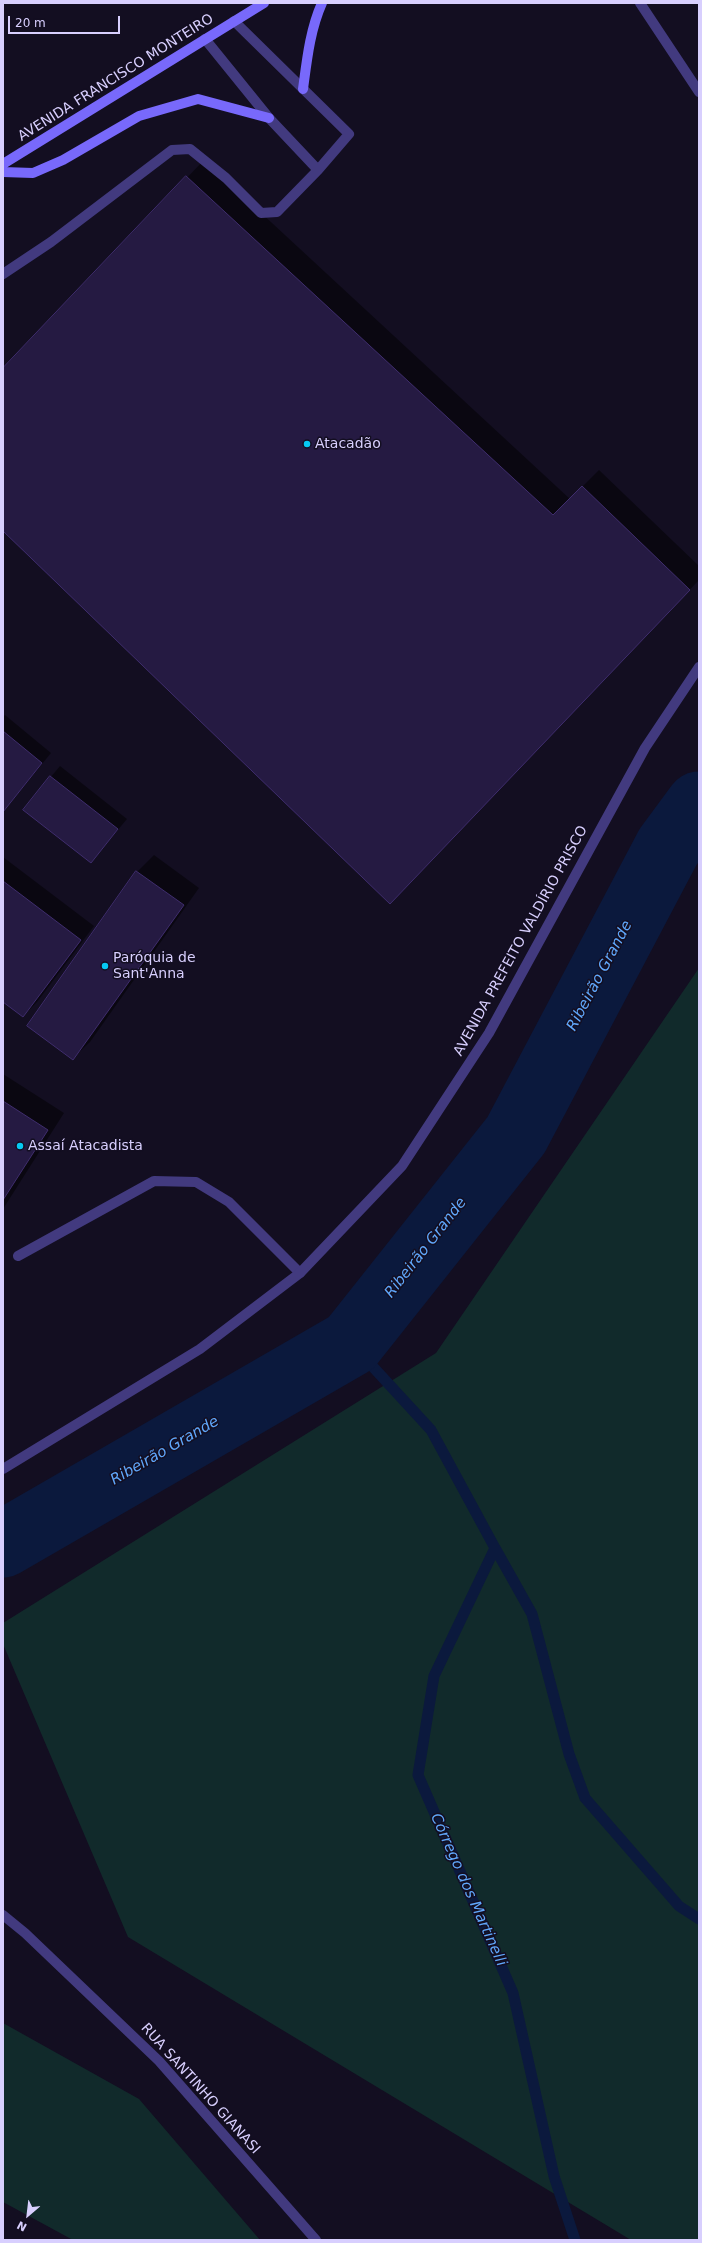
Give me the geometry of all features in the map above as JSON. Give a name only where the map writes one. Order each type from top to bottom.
[{"type":"main road","name":"AVENIDA FRANCISCO MONTEIRO","points":[[3,164],[264,3]]},
{"type":"main road","points":[[303,89],[308,50],[315,19],[322,3]]},
{"type":"main road","points":[[3,172],[33,173],[63,160],[139,116],[198,99],[269,118]]},
{"type":"street","points":[[640,3],[699,92]]},
{"type":"street","points":[[3,274],[51,242],[172,150],[190,149],[226,178],[262,213],[276,212],[318,170],[349,134],[234,21]]},
{"type":"street","points":[[205,39],[269,118],[318,170]]},
{"type":"street","name":"AVENIDA PREFEITO VALDÍRIO PRISCO","points":[[3,1469],[200,1349],[300,1273],[407,1159],[489,1033],[644,748],[699,667]]},
{"type":"street","points":[[18,1256],[154,1181],[196,1182],[229,1202],[300,1273]]},
{"type":"street","name":"RUA SANTINHO GIANASI","points":[[3,1915],[26,1933],[159,2061],[316,2240]]},
{"type":"green space","points":[[699,968],[699,2240],[631,2240],[128,1937],[3,1644],[3,1623],[436,1353]]},
{"type":"green space","points":[[3,2023],[139,2099],[260,2240],[73,2240],[3,2202]]},
{"type":"building","points":[[186,176],[553,515],[582,486],[690,590],[390,904],[3,531],[3,368]]},
{"type":"building","points":[[3,731],[42,763],[3,812]]},
{"type":"building","points":[[50,776],[118,829],[91,863],[23,810]]},
{"type":"building","name":"Paróquia de Sant'Anna","points":[[136,871],[184,905],[73,1060],[27,1026]]},
{"type":"building","points":[[3,881],[81,940],[23,1017],[3,1002]]},
{"type":"building","name":"Assaí Atacadista","points":[[3,1101],[48,1130],[3,1200]]},
{"type":"waterway","name":"Ribeirão Grande","points":[[3,1544],[351,1343],[516,1135],[668,847],[699,805]]},
{"type":"waterway","name":"Córrego dos Martinelli","points":[[351,1343],[431,1430],[495,1548],[434,1676],[418,1775],[513,1993],[554,2176],[575,2240]]},
{"type":"waterway","name":"Córrego dos Martinelli","points":[[495,1548],[532,1614],[569,1754],[585,1798],[679,1906],[699,1919]]},
{"type":"place","name":"Atacadão","points":[[307,444]]},
{"type":"place","name":"Paróquia de Sant'Anna","points":[[105,966]]},
{"type":"place","name":"Assaí Atacadista","points":[[20,1146]]}]
